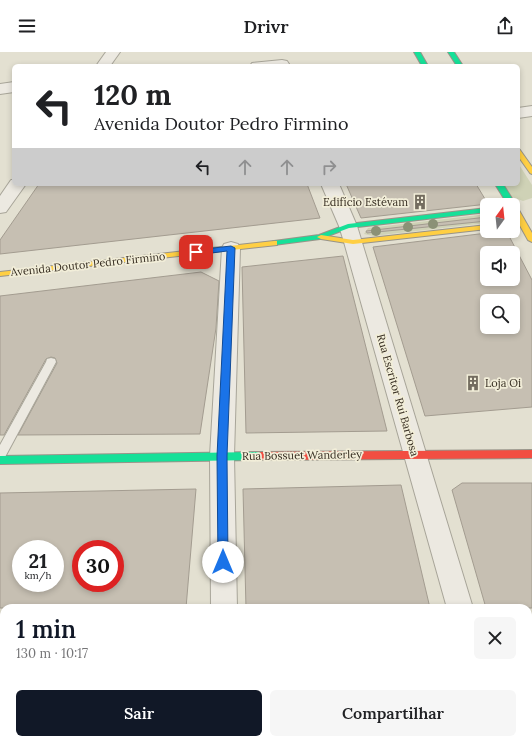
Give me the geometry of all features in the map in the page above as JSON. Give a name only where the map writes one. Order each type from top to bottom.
[{"type":"main road","points":[[417,52],[425,64]]},
{"type":"main road","points":[[450,52],[459,64]]},
{"type":"main road","points":[[520,154],[532,172]]},
{"type":"main road","points":[[500,186],[508,198]]},
{"type":"main road","points":[[520,205],[526,205]]},
{"type":"main road","name":"Avenida Doutor Pedro Firmino","points":[[320,237],[351,234],[480,211]]},
{"type":"main road","points":[[520,223],[532,222]]},
{"type":"main road","points":[[520,226],[532,240]]},
{"type":"main road","name":"Avenida Doutor Pedro Firmino","points":[[0,274],[320,237],[480,227]]},
{"type":"main road","name":"Rua Bossuet Wanderley","points":[[0,460],[222,456],[532,454]]},
{"type":"street","points":[[105,64],[114,52]]},
{"type":"street","points":[[266,64],[280,61]]},
{"type":"street","points":[[0,88],[12,87]]},
{"type":"street","points":[[520,113],[532,111]]},
{"type":"street","points":[[0,208],[16,186]]},
{"type":"street","name":"Rua Escritor Rui Barbosa","points":[[331,186],[351,234],[459,604]]},
{"type":"street","points":[[224,604],[222,456],[231,248]]},
{"type":"lane","points":[[0,456],[51,362]]},
{"type":"green space","points":[[520,166],[532,185],[532,198],[523,201],[520,200],[520,198],[512,197],[505,186],[520,186]]},
{"type":"green space","points":[[480,215],[480,224],[373,236],[364,234],[368,228]]},
{"type":"building","points":[[38,186],[308,186],[320,218],[0,254],[0,240]]},
{"type":"building","name":"Edifício Estévam","points":[[347,186],[477,186],[484,198],[480,198],[480,205],[361,218]]},
{"type":"building","points":[[480,218],[480,222],[367,233],[366,231]]},
{"type":"building","points":[[480,234],[480,238],[510,238],[514,246],[480,246],[480,286],[520,286],[520,257],[532,280],[532,407],[425,416],[373,247]]},
{"type":"building","points":[[343,256],[387,431],[246,433],[242,267]]},
{"type":"building","points":[[201,272],[219,281],[216,328],[200,434],[18,435],[57,363],[55,358],[51,357],[46,359],[4,435],[0,435],[0,296]]},
{"type":"building","points":[[462,483],[532,483],[532,604],[485,604],[452,490]]},
{"type":"building","points":[[401,485],[429,604],[246,604],[243,489]]},
{"type":"building","points":[[196,489],[186,604],[0,604],[0,493]]},
{"type":"traffic: fast","points":[[417,52],[424,64]]},
{"type":"traffic: fast","points":[[451,52],[459,64]]},
{"type":"traffic: fast","points":[[500,186],[508,198]]},
{"type":"traffic: fast","points":[[274,243],[320,237],[348,226],[480,211]]},
{"type":"traffic: fast","points":[[0,460],[261,456]]},
{"type":"traffic: slow","points":[[520,154],[532,172]]},
{"type":"traffic: slow","points":[[520,219],[532,240]]},
{"type":"traffic: slow","points":[[321,237],[353,242],[480,228]]},
{"type":"traffic: slow","points":[[0,274],[274,243]]},
{"type":"traffic: jam","points":[[261,456],[532,454]]},
{"type":"place","name":"Edifício Estévam","points":[[420,202]]},
{"type":"place","name":"Loja Oi","points":[[473,383]]},
{"type":"route","points":[[196,252],[231,248],[222,456],[223,562]]}]
